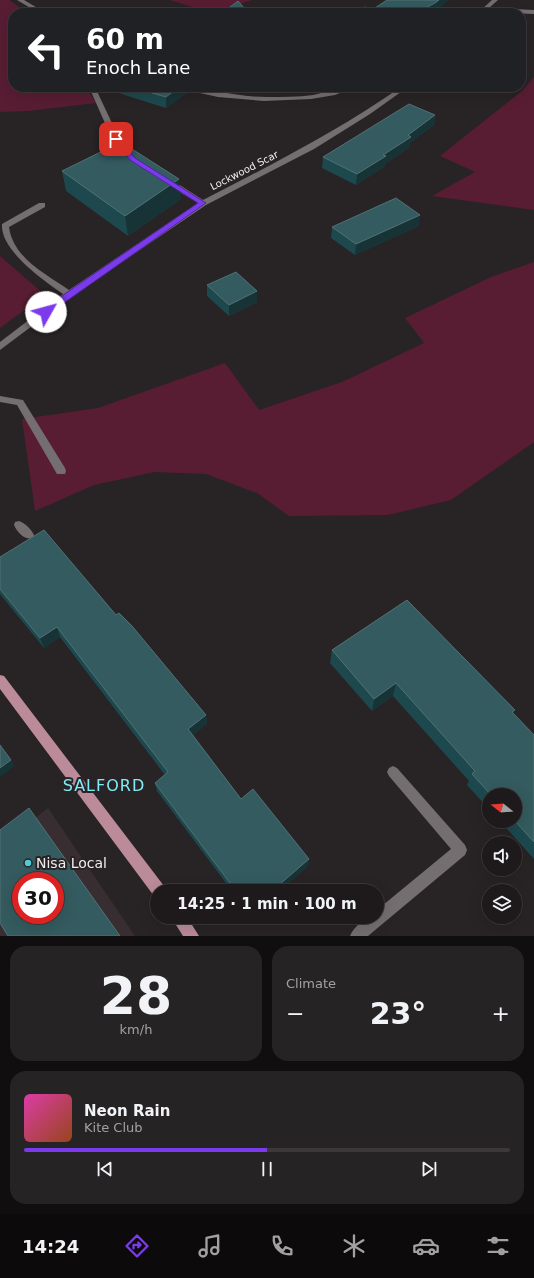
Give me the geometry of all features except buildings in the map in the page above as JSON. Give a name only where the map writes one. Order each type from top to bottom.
[{"type":"main road","points":[[0,680],[154,884]]},
{"type":"main road","points":[[183,924],[192,936]]},
{"type":"street","points":[[20,0],[35,8]]},
{"type":"street","points":[[486,8],[495,0]]},
{"type":"street","points":[[94,92],[116,139],[132,159]]},
{"type":"street","points":[[210,92],[243,97],[283,99],[314,98],[335,92]]},
{"type":"street","name":"Lockwood Scar","points":[[0,347],[68,294],[203,203],[311,147],[368,113],[398,92]]},
{"type":"street","points":[[164,179],[203,203]]},
{"type":"street","points":[[42,205],[5,226],[7,240],[18,255],[68,294]]},
{"type":"street","points":[[0,399],[20,402],[61,471]]},
{"type":"street","points":[[20,525],[29,535]]},
{"type":"street","points":[[357,936],[460,850],[393,772]]},
{"type":"shaded area","points":[[0,0],[9,0],[21,8],[8,8],[8,92],[89,92],[96,103],[28,111],[0,112]]},
{"type":"shaded area","points":[[170,0],[252,0],[227,8],[196,8]]},
{"type":"shaded area","points":[[534,77],[534,210],[432,196],[475,172],[440,156],[521,92],[526,92],[526,86]]},
{"type":"shaded area","points":[[0,256],[45,295],[0,328]]},
{"type":"shaded area","points":[[534,262],[534,442],[451,500],[388,515],[289,516],[257,493],[206,474],[155,472],[94,485],[35,511],[22,419],[98,408],[225,363],[259,410],[342,382],[424,343],[405,318],[491,277]]},
{"type":"shaded area","points":[[48,808],[135,936],[0,936],[0,845]]},
{"type":"place","name":"Nisa Local","points":[[28,863]]},
{"type":"district","name":"SALFORD","points":[[104,785]]},
{"type":"route","points":[[46,312],[68,294],[203,203],[132,159],[116,139]]}]
